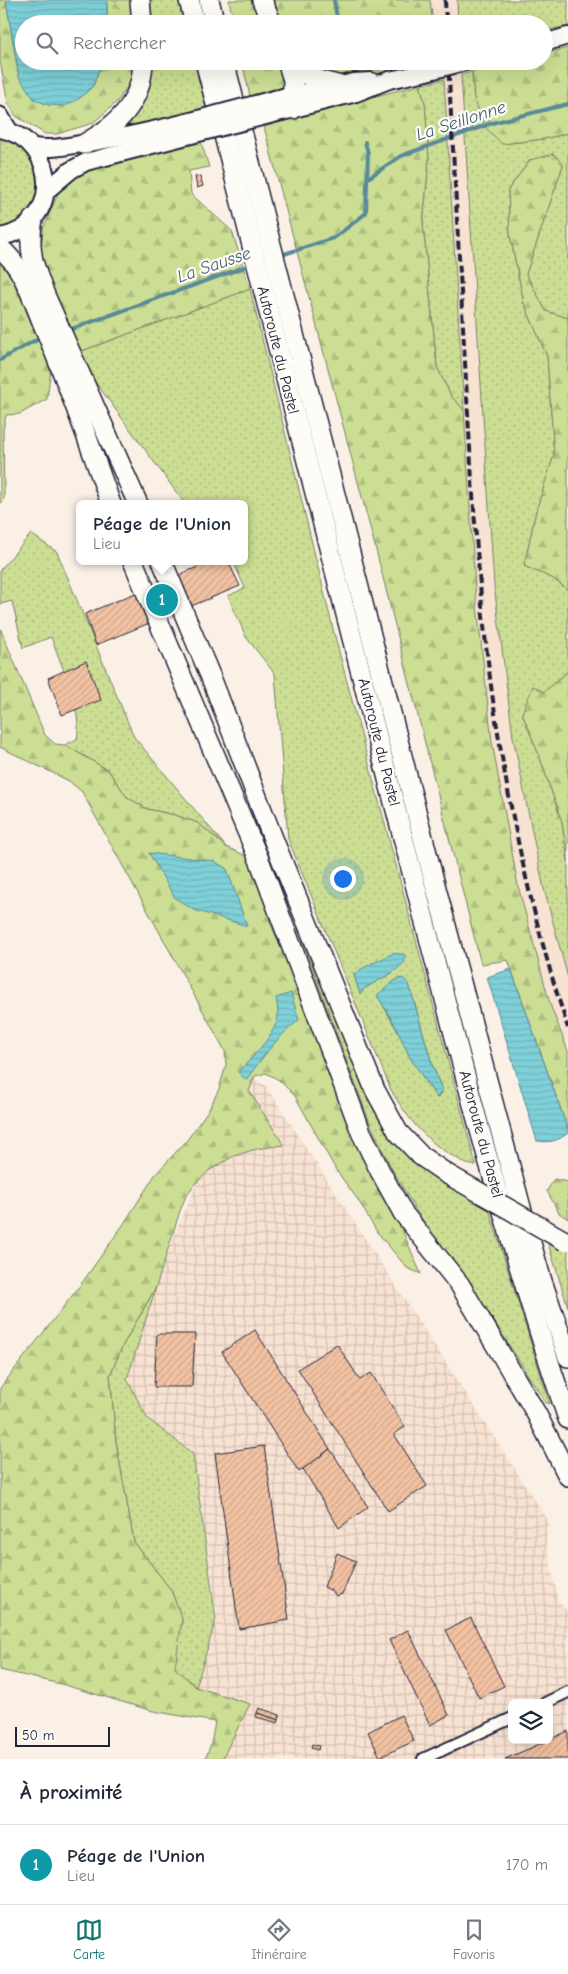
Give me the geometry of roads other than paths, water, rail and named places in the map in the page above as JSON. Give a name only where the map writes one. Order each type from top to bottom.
[{"type":"highway","points":[[140,0],[141,15]]},
{"type":"highway","points":[[189,0],[193,15]]},
{"type":"highway","points":[[209,0],[213,15]]},
{"type":"highway","points":[[262,0],[268,15]]},
{"type":"highway","points":[[84,144],[104,133],[127,110],[137,95],[143,70]]},
{"type":"highway","name":"Autoroute du Pastel","points":[[207,70],[417,891],[504,1220],[534,1320],[568,1419]]},
{"type":"highway","name":"Autoroute du Pastel","points":[[226,70],[430,863],[523,1215],[541,1278],[568,1358]]},
{"type":"highway","points":[[287,104],[294,80],[290,70]]},
{"type":"highway","points":[[298,70],[314,80],[337,86]]},
{"type":"highway","points":[[33,219],[30,248],[39,298]]},
{"type":"highway","points":[[0,248],[16,265],[39,298],[69,367],[136,500]]},
{"type":"highway","points":[[69,367],[110,500]]},
{"type":"highway","points":[[135,565],[260,862],[362,1132],[380,1171],[403,1213],[460,1285],[536,1413],[568,1476]]},
{"type":"highway","points":[[164,565],[212,680],[274,841],[375,1090],[398,1132],[422,1156],[447,1174],[567,1242]]},
{"type":"main road","points":[[553,40],[568,36]]},
{"type":"main road","points":[[287,104],[337,86],[354,82],[389,80],[434,70]]},
{"type":"main road","points":[[46,191],[71,170],[86,162],[189,128],[287,104],[356,93],[389,80]]},
{"type":"main road","points":[[0,115],[5,130],[19,135],[33,147],[45,168],[46,191],[42,206],[33,219],[20,230],[0,237]]},
{"type":"main road","points":[[33,147],[47,149],[65,148],[189,128]]},
{"type":"street","points":[[553,1699],[568,1692]]},
{"type":"street","points":[[423,1759],[508,1720]]},
{"type":"water","points":[[6,0],[107,0],[107,15],[15,15],[15,53]]},
{"type":"water","points":[[18,70],[99,70],[93,86],[80,98],[65,106],[48,105],[34,99],[19,77]]},
{"type":"water","points":[[149,853],[214,861],[227,869],[247,926],[194,910],[175,898]]},
{"type":"water","points":[[394,953],[405,955],[405,962],[392,973],[365,988],[360,994],[354,975],[361,969]]},
{"type":"water","points":[[511,969],[568,1130],[568,1133],[554,1141],[537,1141],[487,977]]},
{"type":"water","points":[[403,978],[409,984],[432,1064],[442,1090],[437,1098],[409,1056],[395,1025],[377,995],[397,979]]},
{"type":"water","points":[[291,993],[299,1020],[277,1041],[246,1080],[238,1072],[263,1045],[274,1029],[278,1014],[276,998]]},
{"type":"waterway","name":"La Sausse","points":[[334,0],[336,15]]},
{"type":"waterway","name":"La Seillonne","points":[[368,178],[401,156],[492,123],[568,104]]},
{"type":"waterway","name":"La Sausse","points":[[278,256],[334,238],[366,213],[368,153],[365,142]]},
{"type":"waterway","name":"La Sausse","points":[[66,331],[250,265]]},
{"type":"waterway","name":"La Sausse","points":[[0,360],[43,338]]},
{"type":"railway","points":[[445,0],[446,15]]},
{"type":"railway","points":[[449,70],[473,497],[487,654],[498,735],[522,862],[543,946],[568,1028]]},
{"type":"place","name":"Péage de l'Union","points":[[162,600]]}]
